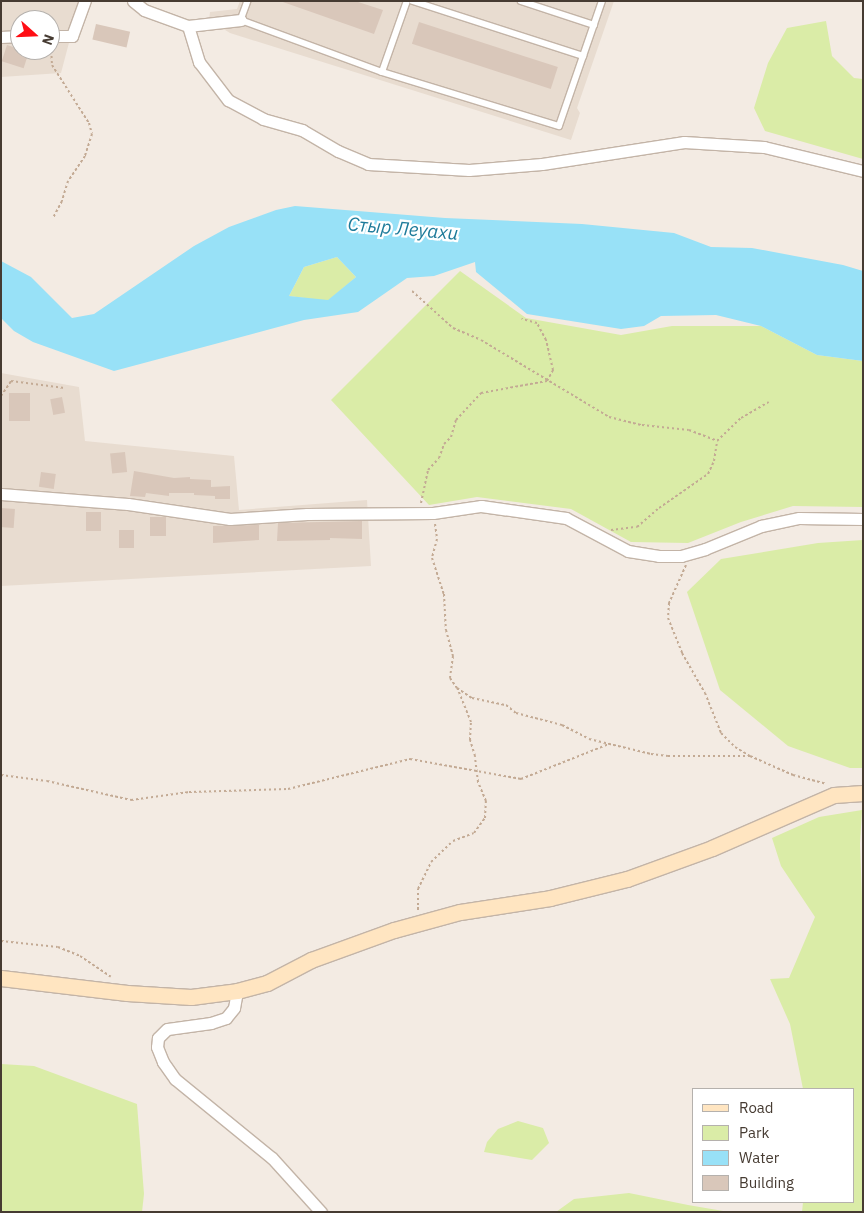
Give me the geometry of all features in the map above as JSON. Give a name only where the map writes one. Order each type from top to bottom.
[{"type":"main road","points":[[1,978],[127,993],[191,997],[237,991],[268,983],[311,960],[414,924],[460,912],[550,898],[627,879],[712,848],[834,795],[863,793]]},
{"type":"street","points":[[60,36],[72,36],[85,1]]},
{"type":"street","points":[[133,1],[144,10],[188,26],[242,20]]},
{"type":"street","points":[[188,26],[199,62],[228,100],[263,119],[302,130],[338,151],[368,164],[469,170],[542,164],[684,142],[764,147],[863,171]]},
{"type":"street","points":[[1,494],[128,504],[230,519],[306,514],[433,513],[481,506],[566,518],[596,532],[628,551],[659,556],[681,556],[696,552],[761,526],[799,518],[863,519]]},
{"type":"street","points":[[237,991],[234,1008],[226,1018],[211,1023],[167,1029],[158,1038],[157,1047],[160,1055],[175,1079],[272,1158],[321,1212]]},
{"type":"lane","points":[[248,1],[242,20],[382,72],[559,126],[602,1]]},
{"type":"lane","points":[[382,72],[407,1]]},
{"type":"lane","points":[[413,1],[583,56]]},
{"type":"lane","points":[[521,1],[594,25]]},
{"type":"path","points":[[52,60],[52,65],[89,123],[92,134],[85,156],[68,181],[62,201],[53,218]]},
{"type":"path","points":[[412,291],[453,328],[482,340],[609,417],[642,425],[689,430],[717,441]]},
{"type":"path","points":[[522,319],[537,323],[546,340],[552,370],[547,381]]},
{"type":"path","points":[[1,396],[11,381],[65,388]]},
{"type":"path","points":[[419,513],[428,470],[439,458],[444,444],[451,437],[456,420],[475,399],[481,393],[496,389],[518,388],[547,381]]},
{"type":"path","points":[[596,532],[637,527],[659,508],[708,474],[714,461],[717,441],[740,418],[769,402]]},
{"type":"path","points":[[414,924],[420,906],[418,889],[431,862],[453,842],[474,833],[484,818],[486,801],[478,782],[470,740],[472,722],[457,688],[450,678],[454,656],[446,630],[444,594],[432,558],[437,539],[433,513]]},
{"type":"path","points":[[696,552],[673,591],[669,603],[668,618],[682,652],[705,693],[721,733],[735,747],[750,756],[793,775],[827,785]]},
{"type":"path","points":[[457,688],[472,698],[506,705],[516,713],[562,725],[589,739],[609,744],[668,756],[750,756]]},
{"type":"path","points":[[1,775],[47,781],[132,800],[189,792],[288,789],[410,759],[477,769],[521,779],[609,744]]},
{"type":"path","points":[[1,941],[58,947],[80,956],[107,973],[127,993]]},
{"type":"shaded area","points":[[1,1],[80,1],[61,73],[1,77]]},
{"type":"shaded area","points":[[240,1],[614,1],[577,108],[580,113],[571,140],[230,33],[209,20],[210,12],[237,9]]},
{"type":"shaded area","points":[[1,373],[79,387],[85,441],[234,456],[239,510],[367,500],[371,566],[1,586]]},
{"type":"green space","points":[[826,21],[832,56],[854,78],[863,79],[863,159],[765,131],[754,108],[768,63],[787,28]]},
{"type":"green space","points":[[337,257],[356,277],[328,301],[289,296],[304,267]]},
{"type":"green space","points":[[460,271],[526,318],[621,335],[672,326],[761,326],[817,355],[863,361],[863,507],[793,506],[741,522],[688,543],[631,542],[571,509],[477,497],[429,505],[331,400]]},
{"type":"green space","points":[[863,540],[863,768],[850,768],[788,746],[720,690],[687,592],[721,559],[818,543]]},
{"type":"green space","points":[[862,810],[860,844],[863,925],[863,1212],[802,1212],[803,1203],[854,1203],[854,1088],[803,1088],[790,1024],[770,979],[789,978],[815,917],[781,866],[772,838],[819,817]]},
{"type":"green space","points":[[1,1064],[34,1066],[137,1104],[144,1194],[142,1212],[1,1212]]},
{"type":"green space","points":[[518,1121],[543,1128],[549,1143],[532,1160],[484,1152],[487,1142],[498,1129]]},
{"type":"green space","points":[[629,1193],[729,1212],[556,1212],[574,1199]]},
{"type":"water","name":"Стыр Леуахи","points":[[295,206],[445,218],[582,224],[674,233],[711,247],[752,248],[843,265],[863,271],[863,361],[817,355],[761,326],[716,315],[661,316],[644,326],[621,329],[527,314],[476,272],[475,262],[434,276],[407,278],[358,312],[304,320],[114,371],[33,342],[14,331],[2,319],[1,261],[31,277],[72,318],[94,314],[194,246],[229,227],[276,210]],"holes":[[[337,257],[356,277],[328,300],[289,296],[304,267]]]},
{"type":"building","points":[[280,1],[355,1],[383,10],[374,34]]},
{"type":"building","points":[[419,22],[558,67],[551,89],[412,44]]},
{"type":"building","points":[[96,24],[130,32],[127,47],[92,40]]},
{"type":"building","points":[[7,45],[10,46],[10,60],[26,60],[24,68],[2,61]]},
{"type":"building","points":[[9,393],[30,393],[30,421],[9,421]]},
{"type":"building","points":[[62,397],[65,413],[53,415],[50,399]]},
{"type":"building","points":[[125,452],[127,472],[112,473],[110,454]]},
{"type":"building","points":[[134,471],[174,478],[190,477],[190,479],[211,480],[211,487],[230,486],[230,499],[215,499],[215,496],[194,495],[194,493],[169,493],[169,496],[146,493],[145,497],[130,496]]},
{"type":"building","points":[[41,472],[56,474],[54,489],[39,487]]},
{"type":"building","points":[[1,508],[15,509],[14,528],[1,527]]},
{"type":"building","points":[[86,512],[101,512],[101,531],[86,531]]},
{"type":"building","points":[[150,517],[166,517],[166,536],[150,536]]},
{"type":"building","points":[[362,521],[362,539],[330,538],[330,540],[277,541],[278,523]]},
{"type":"building","points":[[259,525],[259,540],[213,543],[213,526]]},
{"type":"building","points":[[119,530],[134,530],[134,548],[119,548]]}]
